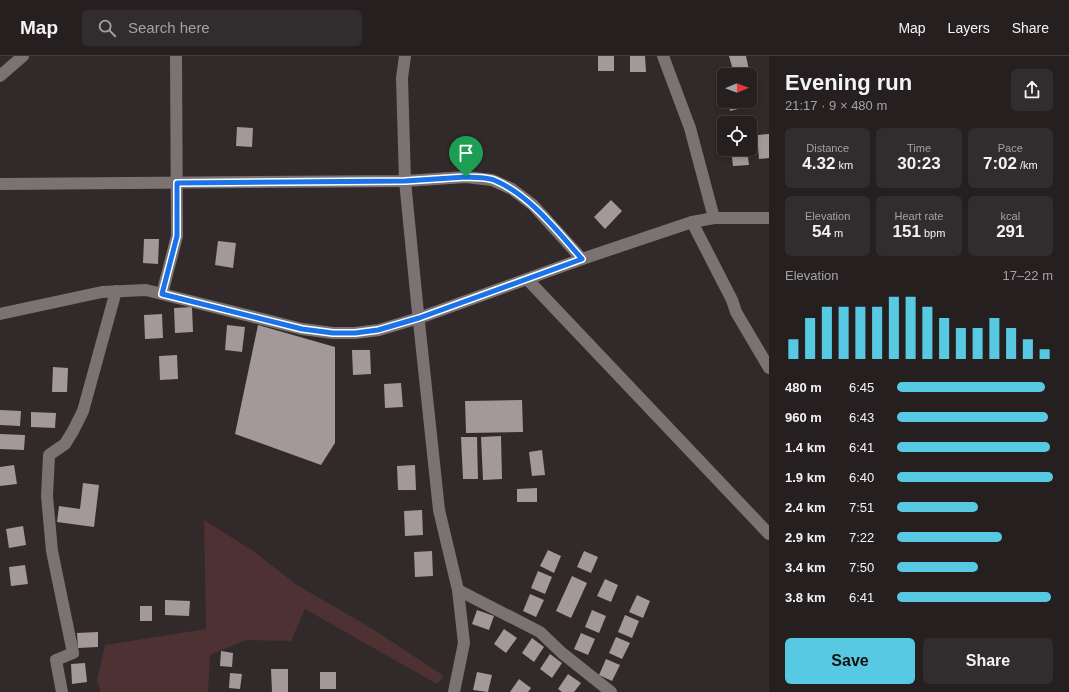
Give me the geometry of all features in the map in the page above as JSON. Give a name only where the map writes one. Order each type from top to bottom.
[{"type":"street","points":[[0,76],[23,56]]},
{"type":"street","points":[[162,294],[177,236],[176,56]]},
{"type":"street","points":[[404,56],[402,78],[405,181],[419,318],[439,510],[458,590],[464,643],[454,692]]},
{"type":"street","points":[[663,56],[690,128],[714,218]]},
{"type":"street","points":[[0,184],[405,181],[466,177],[492,180],[512,189],[533,205],[582,259]]},
{"type":"street","points":[[0,314],[102,292],[146,290],[302,329],[333,333],[355,333],[378,330],[419,318],[582,259],[692,222],[714,218],[769,218]]},
{"type":"street","points":[[692,222],[732,300],[736,312],[769,368]]},
{"type":"street","points":[[528,279],[769,534]]},
{"type":"street","points":[[62,692],[56,660],[73,653],[52,551],[47,496],[50,455],[65,444],[74,431],[84,411],[116,291]]},
{"type":"street","points":[[458,590],[540,632],[562,653],[611,692]]},
{"type":"shaded area","points":[[204,520],[253,551],[297,585],[371,628],[444,676],[437,684],[305,609],[291,641],[246,640],[210,655],[208,692],[101,692],[97,681],[105,645],[206,629]]},
{"type":"building","points":[[598,56],[614,56],[614,71],[598,71]]},
{"type":"building","points":[[630,56],[645,56],[646,72],[630,72]]},
{"type":"building","points":[[729,56],[746,56],[749,68],[732,68]]},
{"type":"building","points":[[729,108],[742,108],[730,111]]},
{"type":"building","points":[[237,127],[253,128],[252,147],[236,146]]},
{"type":"building","points":[[769,134],[769,158],[759,159],[757,135]]},
{"type":"building","points":[[732,156],[748,156],[749,165],[733,166]]},
{"type":"building","points":[[611,200],[622,211],[605,229],[594,217]]},
{"type":"building","points":[[144,239],[159,239],[158,264],[143,263]]},
{"type":"building","points":[[218,241],[236,243],[233,268],[215,265]]},
{"type":"building","points":[[192,307],[193,332],[175,333],[174,308]]},
{"type":"building","points":[[162,314],[163,338],[145,339],[144,315]]},
{"type":"building","points":[[227,325],[245,327],[242,352],[225,350]]},
{"type":"building","points":[[258,325],[335,347],[335,443],[321,465],[235,434]]},
{"type":"building","points":[[352,350],[370,350],[371,374],[353,375]]},
{"type":"building","points":[[177,355],[178,379],[160,380],[159,356]]},
{"type":"building","points":[[53,367],[68,368],[67,392],[52,392]]},
{"type":"building","points":[[401,383],[403,407],[385,408],[384,384]]},
{"type":"building","points":[[522,400],[523,432],[466,433],[465,401]]},
{"type":"building","points":[[0,410],[21,411],[20,426],[0,425]]},
{"type":"building","points":[[31,412],[56,413],[55,428],[31,427]]},
{"type":"building","points":[[0,434],[25,435],[24,450],[0,449]]},
{"type":"building","points":[[501,436],[502,479],[483,480],[481,437]]},
{"type":"building","points":[[461,437],[477,437],[478,479],[463,479]]},
{"type":"building","points":[[542,450],[545,475],[532,476],[529,452]]},
{"type":"building","points":[[14,465],[17,484],[0,486],[0,467]]},
{"type":"building","points":[[415,465],[416,490],[398,490],[397,466]]},
{"type":"building","points":[[83,483],[99,485],[94,527],[57,522],[59,506],[80,509]]},
{"type":"building","points":[[537,488],[537,502],[517,502],[517,489]]},
{"type":"building","points":[[422,510],[423,535],[405,536],[404,511]]},
{"type":"building","points":[[23,526],[26,545],[9,548],[6,529]]},
{"type":"building","points":[[548,550],[561,556],[554,573],[540,566]]},
{"type":"building","points":[[432,551],[433,576],[415,577],[414,552]]},
{"type":"building","points":[[584,551],[598,557],[591,573],[577,567]]},
{"type":"building","points":[[25,565],[28,584],[11,586],[9,567]]},
{"type":"building","points":[[538,571],[552,577],[545,594],[531,588]]},
{"type":"building","points":[[572,576],[587,583],[571,618],[556,611]]},
{"type":"building","points":[[605,579],[618,585],[611,602],[597,596]]},
{"type":"building","points":[[530,594],[544,600],[536,617],[523,611]]},
{"type":"building","points":[[637,595],[650,601],[643,618],[629,612]]},
{"type":"building","points":[[165,600],[190,601],[189,616],[165,615]]},
{"type":"building","points":[[140,606],[152,606],[152,621],[140,621]]},
{"type":"building","points":[[477,610],[494,616],[489,630],[472,624]]},
{"type":"building","points":[[592,610],[606,616],[599,633],[585,627]]},
{"type":"building","points":[[625,615],[639,621],[632,638],[618,632]]},
{"type":"building","points":[[504,629],[517,638],[506,653],[494,644]]},
{"type":"building","points":[[98,632],[98,647],[78,648],[77,633]]},
{"type":"building","points":[[581,633],[595,639],[588,655],[574,649]]},
{"type":"building","points":[[616,637],[630,643],[622,659],[609,653]]},
{"type":"building","points":[[532,638],[544,647],[534,662],[522,653]]},
{"type":"building","points":[[221,651],[233,653],[232,667],[220,666]]},
{"type":"building","points":[[550,654],[562,663],[552,678],[540,669]]},
{"type":"building","points":[[606,659],[620,665],[612,681],[599,675]]},
{"type":"building","points":[[85,663],[87,682],[72,684],[71,664]]},
{"type":"building","points":[[271,669],[288,669],[288,692],[272,692]]},
{"type":"building","points":[[320,672],[336,672],[336,689],[320,689]]},
{"type":"building","points":[[477,672],[492,675],[488,692],[473,690]]},
{"type":"building","points":[[230,673],[242,674],[240,689],[229,688]]},
{"type":"building","points":[[568,674],[581,683],[574,692],[562,692],[558,689]]},
{"type":"building","points":[[519,679],[531,688],[528,692],[510,692]]},
{"type":"route","points":[[466,177],[492,180],[512,189],[533,205],[582,259],[419,318],[378,330],[355,333],[333,333],[302,329],[162,294],[176,244],[177,183],[405,181],[466,177]]}]
